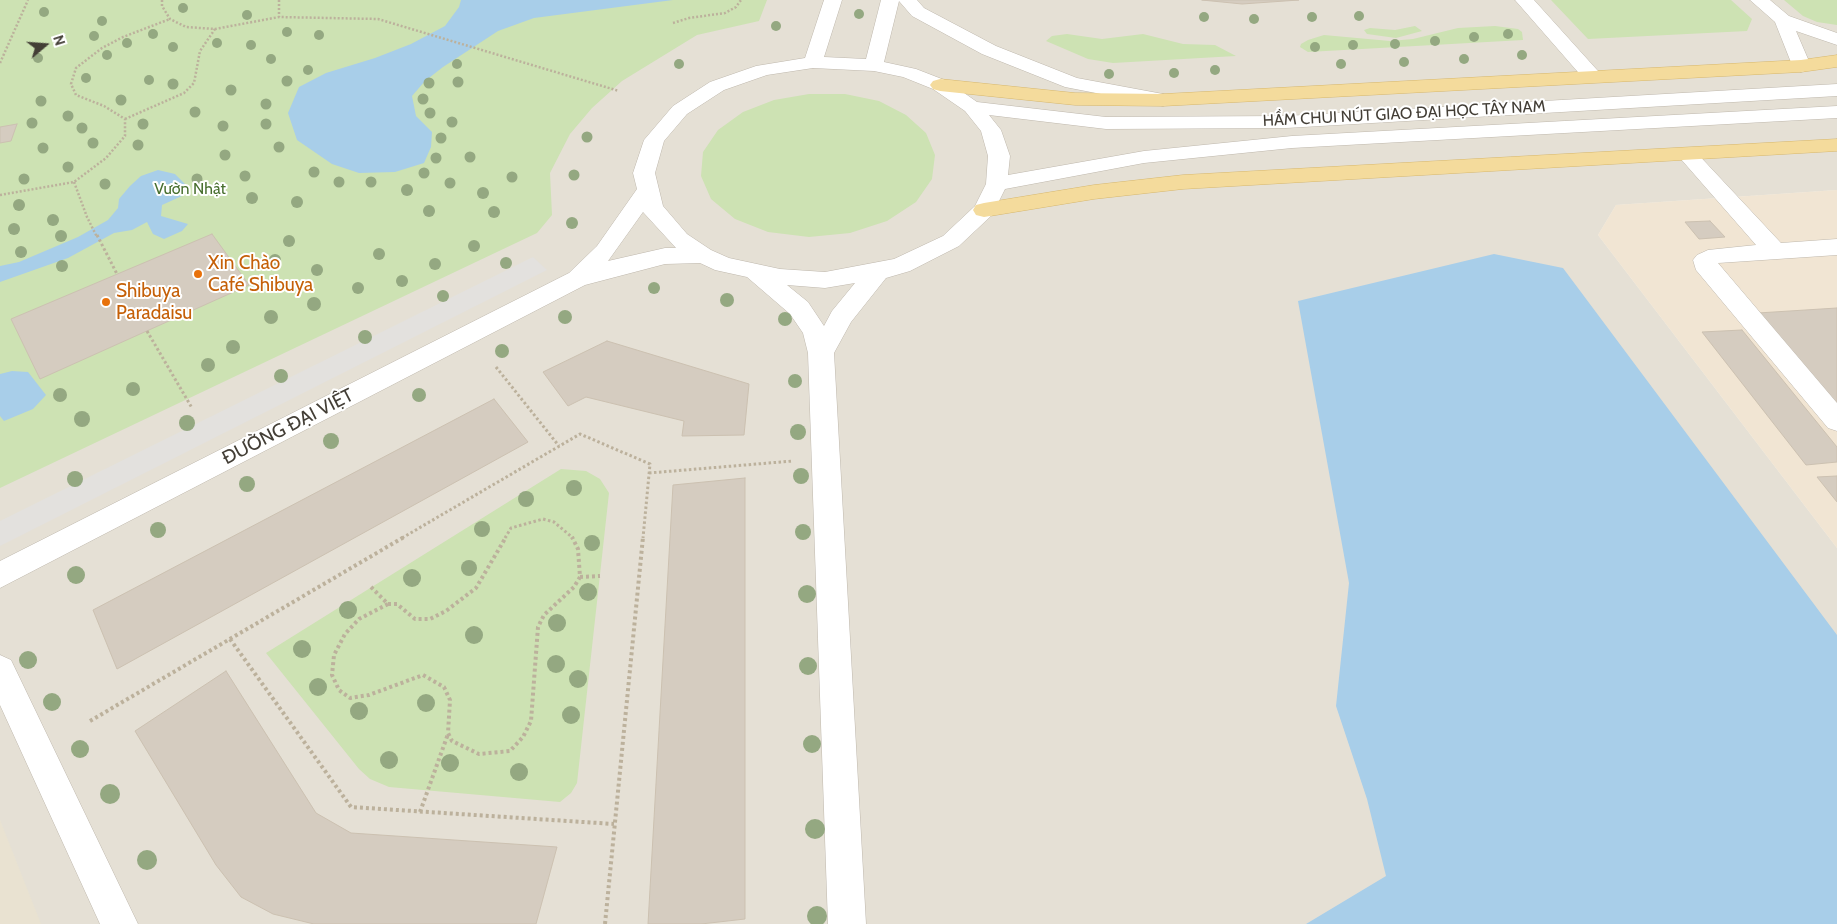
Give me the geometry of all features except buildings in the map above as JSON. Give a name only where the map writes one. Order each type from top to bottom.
[{"type":"main road","points":[[940,85],[1075,99],[1163,100],[1591,75],[1801,66],[1837,61]]},
{"type":"main road","points":[[984,210],[1094,192],[1183,182],[1837,146]]},
{"type":"street","points":[[813,62],[833,0]]},
{"type":"street","points":[[874,65],[890,0]]},
{"type":"street","points":[[907,0],[918,12],[990,50],[1072,83],[1163,100]]},
{"type":"street","points":[[1524,0],[1591,75]]},
{"type":"street","points":[[1759,0],[1783,20],[1837,39]]},
{"type":"street","points":[[1783,20],[1801,66]]},
{"type":"street","points":[[813,62],[844,62],[874,65],[909,73],[940,85],[972,107],[991,130],[999,156],[997,184],[984,210],[951,241],[902,265],[878,272],[825,280],[780,277],[723,264],[703,255],[679,239],[652,208],[644,173],[654,140],[680,110],[717,86],[763,70],[813,62]]},
{"type":"street","name":"HẦM CHUI NÚT GIAO ĐẠI HỌC TÂY NAM","points":[[972,107],[1106,122],[1286,122],[1837,90]]},
{"type":"street","name":"HẦM CHUI NÚT GIAO ĐẠI HỌC TÂY NAM","points":[[997,184],[1144,157],[1292,142],[1837,112]]},
{"type":"street","points":[[1686,154],[1775,251]]},
{"type":"street","name":"ĐƯỜNG ĐẠI VIỆT","points":[[577,279],[605,251],[647,190]]},
{"type":"street","points":[[1837,246],[1716,255],[1705,260],[1708,270],[1837,421]]},
{"type":"street","name":"ĐƯỜNG ĐẠI VIỆT","points":[[0,576],[577,279],[616,267],[665,256],[703,255]]},
{"type":"street","points":[[753,271],[800,308],[815,332],[821,353],[847,924]]},
{"type":"street","points":[[821,353],[842,317],[878,272]]},
{"type":"street","points":[[0,670],[119,924]]},
{"type":"path","points":[[0,63],[28,0]]},
{"type":"path","points":[[162,0],[162,6],[170,19],[186,27],[215,29],[279,17],[378,19],[475,50],[619,91]]},
{"type":"path","points":[[278,0],[279,17]]},
{"type":"path","points":[[673,23],[689,18],[725,13],[736,7],[741,0]]},
{"type":"path","points":[[126,119],[104,106],[76,95],[71,84],[76,68],[116,40],[170,19]]},
{"type":"path","points":[[126,119],[184,93],[194,83],[200,51],[215,29]]},
{"type":"path","points":[[0,195],[74,182],[106,158],[125,136],[126,119]]},
{"type":"path","points":[[74,182],[87,217],[117,274]]},
{"type":"path","points":[[147,331],[192,408]]},
{"type":"path","points":[[496,367],[558,446]]},
{"type":"path","points":[[90,721],[580,434],[650,464],[605,924]]},
{"type":"path","points":[[649,472],[796,461]]},
{"type":"path","points":[[420,812],[448,733],[450,700],[444,687],[434,679],[423,675],[410,678],[369,695],[350,698],[339,690],[332,675],[334,655],[345,634],[359,619],[388,604],[397,604],[415,619],[430,619],[446,611],[476,588],[511,528],[534,520],[543,519],[554,522],[572,538],[580,562],[580,577],[574,587],[561,597],[544,615],[538,626],[534,704],[531,721],[523,737],[510,751],[486,754],[466,749],[452,741],[448,733]]},
{"type":"path","points":[[580,577],[600,576]]},
{"type":"path","points":[[371,587],[388,604]]},
{"type":"path","points":[[230,639],[351,807],[614,824]]},
{"type":"shaded area","points":[[0,0],[1837,0],[1837,190],[1616,205],[1598,235],[1837,548],[1837,924],[0,924]]},
{"type":"shaded area","points":[[1837,190],[1837,548],[1598,235],[1616,205]]},
{"type":"shaded area","points":[[533,257],[547,270],[0,546],[0,521]]},
{"type":"shaded area","points":[[0,820],[41,924],[0,924]]},
{"type":"green space","name":"Vườn Nhật","points":[[0,0],[767,0],[759,21],[697,35],[622,81],[592,108],[570,134],[550,173],[552,215],[537,233],[0,488]]},
{"type":"green space","points":[[1551,0],[1731,0],[1752,19],[1747,31],[1588,39]]},
{"type":"green space","points":[[1784,0],[1837,0],[1837,25],[1817,22],[1803,16]]},
{"type":"green space","points":[[1415,26],[1422,31],[1396,38],[1367,34],[1364,30],[1370,28],[1395,30]]},
{"type":"green space","points":[[1495,26],[1518,29],[1522,32],[1523,40],[1308,52],[1300,47],[1301,44],[1308,40],[1324,35],[1390,41],[1413,39],[1458,28]]},
{"type":"green space","points":[[1067,34],[1102,39],[1143,34],[1183,44],[1215,45],[1236,56],[1113,63],[1088,59],[1046,41],[1052,36]]},
{"type":"green space","points":[[809,94],[845,94],[879,101],[906,115],[926,133],[935,155],[932,179],[916,202],[887,221],[850,233],[809,237],[768,232],[735,219],[711,199],[701,176],[703,152],[718,130],[743,112],[774,100]]},
{"type":"green space","points":[[561,469],[586,471],[600,479],[609,493],[577,783],[571,793],[560,802],[389,787],[370,779],[359,769],[266,653]]},
{"type":"water","points":[[461,0],[673,0],[534,18],[498,31],[443,67],[425,81],[412,96],[416,116],[432,132],[431,147],[424,163],[395,172],[359,173],[332,164],[297,140],[288,113],[299,87],[326,73],[375,58],[411,44],[445,26],[459,7]]},
{"type":"water","points":[[158,170],[175,174],[187,186],[182,196],[162,205],[161,216],[188,224],[182,231],[164,239],[153,234],[147,222],[132,230],[114,233],[68,258],[0,282],[0,266],[19,262],[78,237],[108,220],[118,208],[119,199],[130,186],[141,176]]},
{"type":"water","points":[[1494,254],[1563,268],[1837,635],[1837,924],[1306,924],[1386,876],[1367,799],[1336,706],[1349,583],[1298,301]]},
{"type":"water","points":[[12,371],[28,372],[46,395],[33,409],[4,421],[0,416],[0,374]]},
{"type":"place","name":"Xin Chào Café Shibuya","points":[[198,274]]},
{"type":"place","name":"Shibuya Paradaisu","points":[[106,302]]}]
